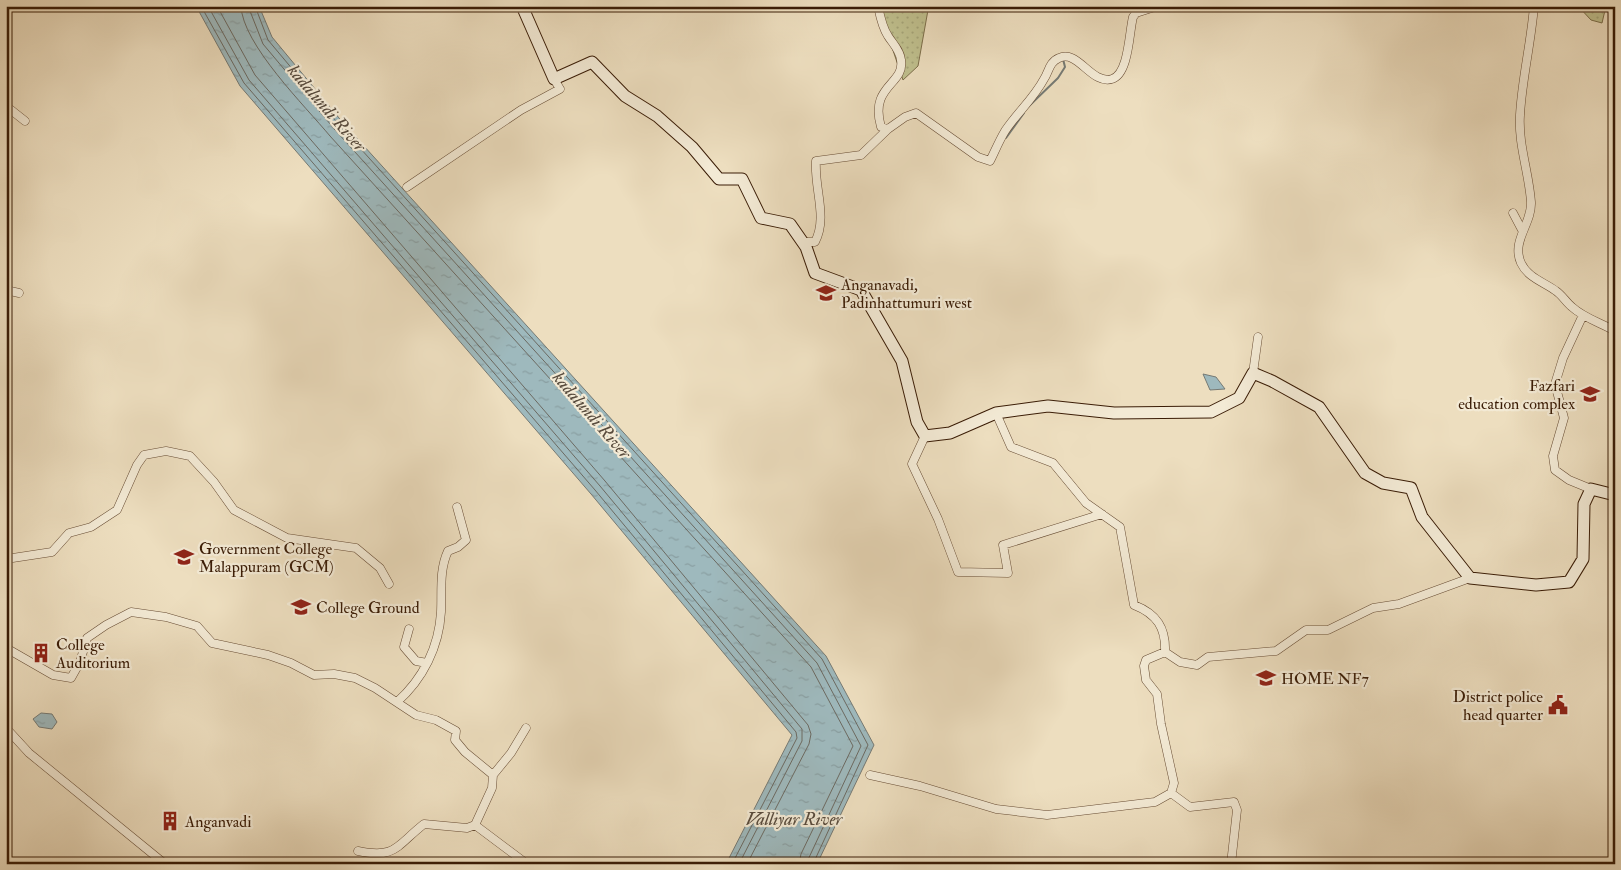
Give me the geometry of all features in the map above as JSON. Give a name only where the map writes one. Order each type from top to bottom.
[{"type":"main road","points":[[522,6],[554,79],[592,62],[625,96],[657,116],[692,147],[719,179],[742,179],[762,218],[790,224],[803,242],[815,273],[861,290],[902,361],[917,422],[925,436],[950,433],[996,413],[1048,406],[1114,414],[1211,412],[1239,398],[1253,373],[1272,381],[1319,407],[1365,473],[1383,484],[1411,488],[1422,517],[1470,578],[1536,585],[1569,582],[1583,559],[1584,504],[1591,489],[1615,495]]},
{"type":"street","points":[[878,6],[882,24],[902,61],[896,78],[886,86],[880,98],[878,111],[881,127],[888,129]]},
{"type":"street","points":[[803,242],[815,242],[822,229],[815,179],[816,161],[861,155],[888,129],[904,118],[916,113],[978,157],[990,161],[1006,131],[1056,60],[1060,57],[1071,57],[1093,74],[1107,80],[1114,79],[1122,69],[1133,17],[1136,13],[1158,6]]},
{"type":"street","points":[[1534,6],[1520,117],[1524,166],[1531,202],[1530,214],[1522,230],[1517,251],[1521,264],[1528,274],[1557,291],[1571,307],[1583,315],[1615,331]]},
{"type":"street","points":[[407,187],[521,110],[560,90],[554,79]]},
{"type":"street","points":[[6,106],[25,121]]},
{"type":"street","points":[[1513,214],[1522,230]]},
{"type":"street","points":[[6,290],[20,293]]},
{"type":"street","points":[[1583,315],[1563,358],[1555,384],[1564,418],[1552,456],[1555,470],[1569,480],[1591,489]]},
{"type":"street","points":[[1253,373],[1258,337]]},
{"type":"street","points":[[996,413],[1012,447],[1053,463],[1086,503],[1120,527],[1134,605],[1148,610],[1160,622],[1166,638],[1165,652]]},
{"type":"street","points":[[925,436],[912,464],[938,519],[958,572],[1008,573],[1003,545],[1102,514]]},
{"type":"street","points":[[6,560],[52,552],[69,533],[91,527],[117,510],[144,455],[166,450],[190,456],[214,482],[234,510],[252,521],[287,538],[356,548],[380,568],[389,584]]},
{"type":"street","points":[[397,702],[412,688],[436,647],[440,628],[444,561],[448,551],[458,547],[466,540],[457,508]]},
{"type":"street","points":[[1165,652],[1180,662],[1197,666],[1208,657],[1276,651],[1306,630],[1328,630],[1373,608],[1399,604],[1470,578]]},
{"type":"street","points":[[6,648],[53,675],[71,678],[80,662],[87,638],[106,625],[132,612],[166,617],[197,626],[212,643],[268,655],[291,663],[314,676],[334,674],[355,678],[416,715],[436,720],[456,731],[455,740],[493,775]]},
{"type":"street","points":[[409,629],[404,647],[416,661],[426,663]]},
{"type":"street","points":[[870,775],[920,786],[996,809],[1047,814],[1155,802],[1171,793],[1174,783],[1161,724],[1157,694],[1146,680],[1144,666],[1146,660],[1165,652]]},
{"type":"street","points":[[6,728],[29,753],[165,864]]},
{"type":"street","points":[[358,851],[377,855],[388,854],[424,824],[467,828],[475,825],[492,788],[493,775],[511,753],[526,728]]},
{"type":"street","points":[[1171,793],[1190,807],[1234,802],[1237,810],[1231,864]]},
{"type":"street","points":[[475,825],[527,864]]},
{"type":"green space","points":[[878,6],[941,6],[928,10],[918,66],[903,80]]},
{"type":"green space","points":[[1578,6],[1606,6],[1602,23],[1591,20]]},
{"type":"water","name":"Valliyar River","points":[[196,6],[259,6],[272,37],[344,124],[826,656],[874,745],[817,864],[726,864],[792,735],[591,494],[240,86]]},
{"type":"water","points":[[1203,374],[1216,377],[1225,389],[1210,390]]},
{"type":"water","points":[[41,713],[52,714],[57,722],[52,729],[39,727],[33,719]]},
{"type":"waterway","points":[[1028,107],[1058,78],[1065,67],[1063,59]]},
{"type":"waterway","points":[[1006,138],[1024,113]]},
{"type":"place","name":"Anganavadi, Padinhattumuri west","points":[[826,293]]},
{"type":"place","name":"Fazfari education complex","points":[[1590,394]]},
{"type":"place","name":"Government College Malappuram (GCM)","points":[[184,557]]},
{"type":"place","name":"College Ground","points":[[301,607]]},
{"type":"place","name":"College Auditorium","points":[[41,653]]},
{"type":"place","name":"HOME NF7","points":[[1266,678]]},
{"type":"place","name":"District police head quarter","points":[[1558,705]]},
{"type":"place","name":"Anganvadi","points":[[170,821]]},
{"type":"water label","name":"kadalundi River","points":[[327,108]]},
{"type":"water label","name":"kadalundi River","points":[[592,415]]}]
